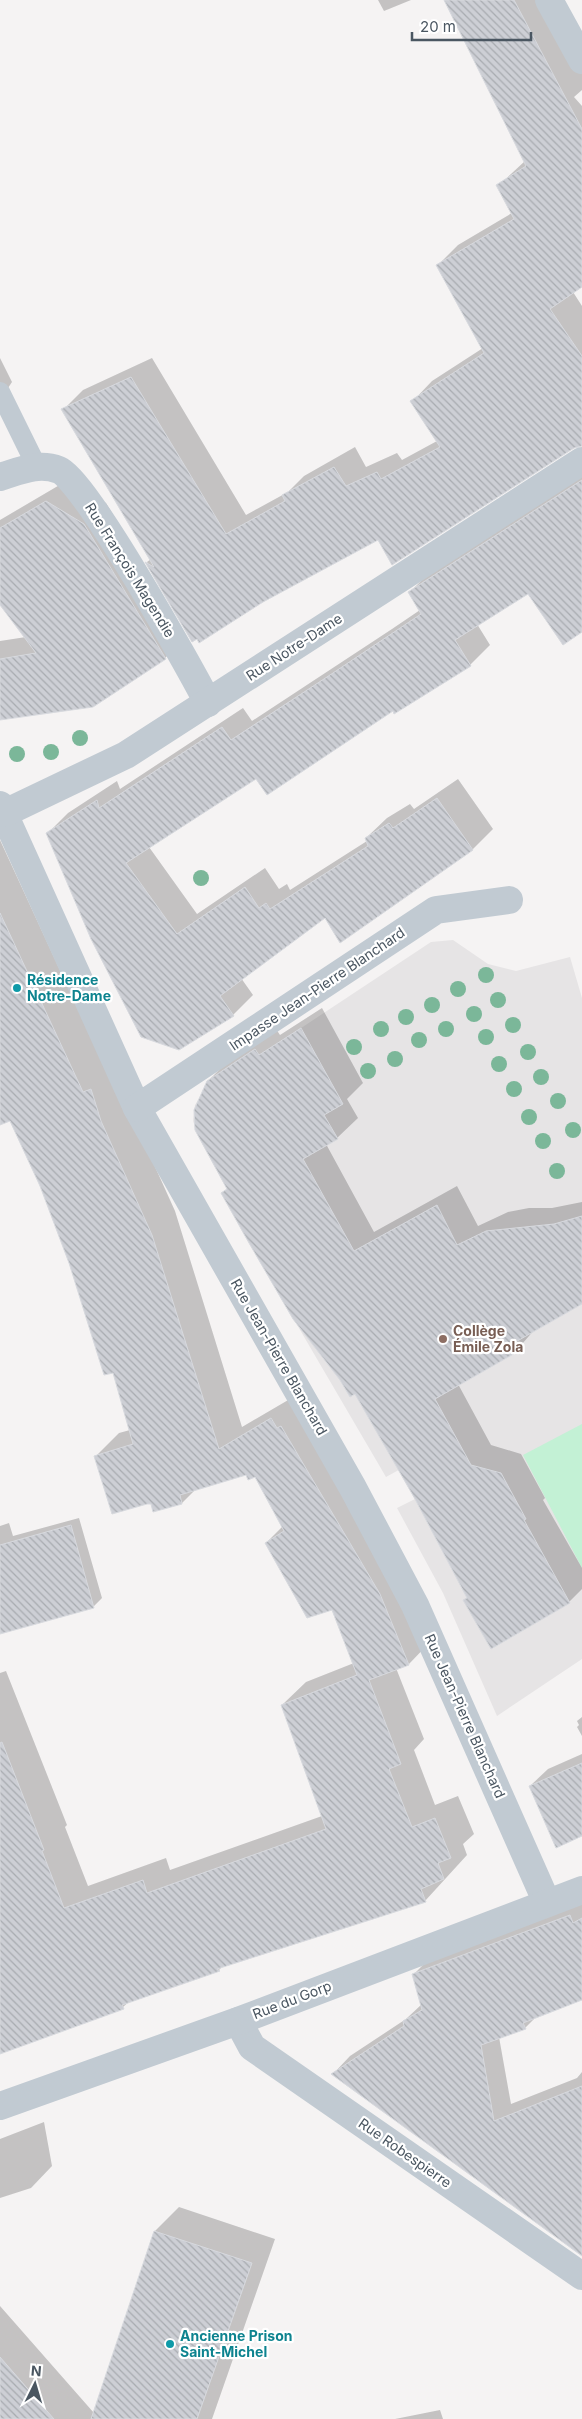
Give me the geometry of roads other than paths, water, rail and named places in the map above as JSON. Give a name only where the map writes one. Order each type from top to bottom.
[{"type":"street","points":[[549,0],[582,60]]},
{"type":"street","name":"Rue Notre-Dame","points":[[2,809],[126,755],[582,461]]},
{"type":"street","points":[[0,477],[36,465]]},
{"type":"street","name":"Rue François Magendie","points":[[36,465],[60,470],[91,505],[189,667],[208,703]]},
{"type":"street","name":"Rue Jean-Pierre Blanchard","points":[[2,809],[137,1108],[365,1510],[415,1604],[547,1903]]},
{"type":"street","name":"Impasse Jean-Pierre Blanchard","points":[[137,1108],[436,910],[509,900]]},
{"type":"street","name":"Rue du Gorp","points":[[0,2106],[238,2021],[582,1890]]},
{"type":"street","name":"Rue Robespierre","points":[[238,2021],[252,2047],[582,2276]]},
{"type":"lane","points":[[0,392],[36,465]]},
{"type":"place","name":"Résidence Notre-Dame","points":[[17,988]]},
{"type":"place","name":"Collège Émile Zola","points":[[443,1339]]},
{"type":"place","name":"Ancienne Prison Saint-Michel","points":[[170,2344]]}]
